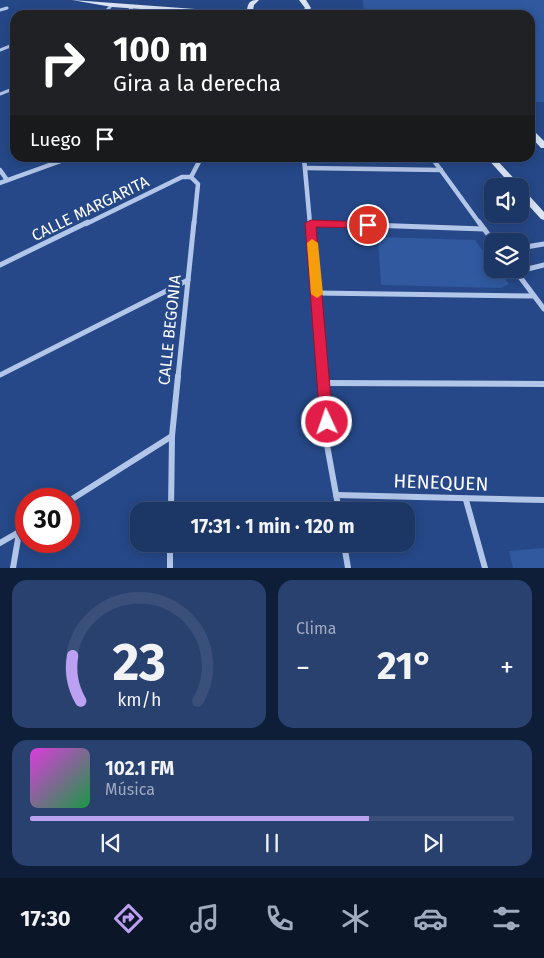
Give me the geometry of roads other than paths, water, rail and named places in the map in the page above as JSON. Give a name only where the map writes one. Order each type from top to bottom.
[{"type":"street","points":[[75,0],[115,2],[132,6],[186,10]]},
{"type":"street","points":[[129,10],[138,0]]},
{"type":"street","points":[[302,0],[306,3],[308,8],[306,10]]},
{"type":"street","points":[[0,10],[7,8]]},
{"type":"street","points":[[535,137],[544,146]]},
{"type":"street","points":[[0,183],[58,162]]},
{"type":"street","points":[[191,177],[198,162]]},
{"type":"street","points":[[305,162],[327,422]]},
{"type":"street","points":[[435,162],[487,233]]},
{"type":"street","points":[[495,162],[509,178]]},
{"type":"street","points":[[306,168],[441,170]]},
{"type":"street","points":[[0,170],[7,180]]},
{"type":"street","name":"CALLE MARGARITA","points":[[0,265],[182,177],[191,177]]},
{"type":"street","name":"CALLE BEGONIA","points":[[171,502],[172,436],[198,184],[191,177]]},
{"type":"street","points":[[529,201],[544,217]]},
{"type":"street","points":[[311,223],[484,229]]},
{"type":"street","points":[[529,246],[544,244]]},
{"type":"street","points":[[529,268],[544,265]]},
{"type":"street","points":[[521,278],[544,309]]},
{"type":"street","points":[[0,375],[188,280]]},
{"type":"street","points":[[317,293],[534,296]]},
{"type":"street","points":[[324,383],[544,384]]},
{"type":"street","points":[[80,494],[172,436]]},
{"type":"street","points":[[327,446],[337,502]]},
{"type":"street","name":"HENEQUEN","points":[[336,495],[466,500],[544,500]]},
{"type":"street","points":[[466,500],[485,568]]},
{"type":"street","points":[[0,543],[15,534]]},
{"type":"street","points":[[170,552],[170,568]]},
{"type":"street","points":[[345,552],[348,568]]},
{"type":"street","points":[[13,568],[16,553]]}]
